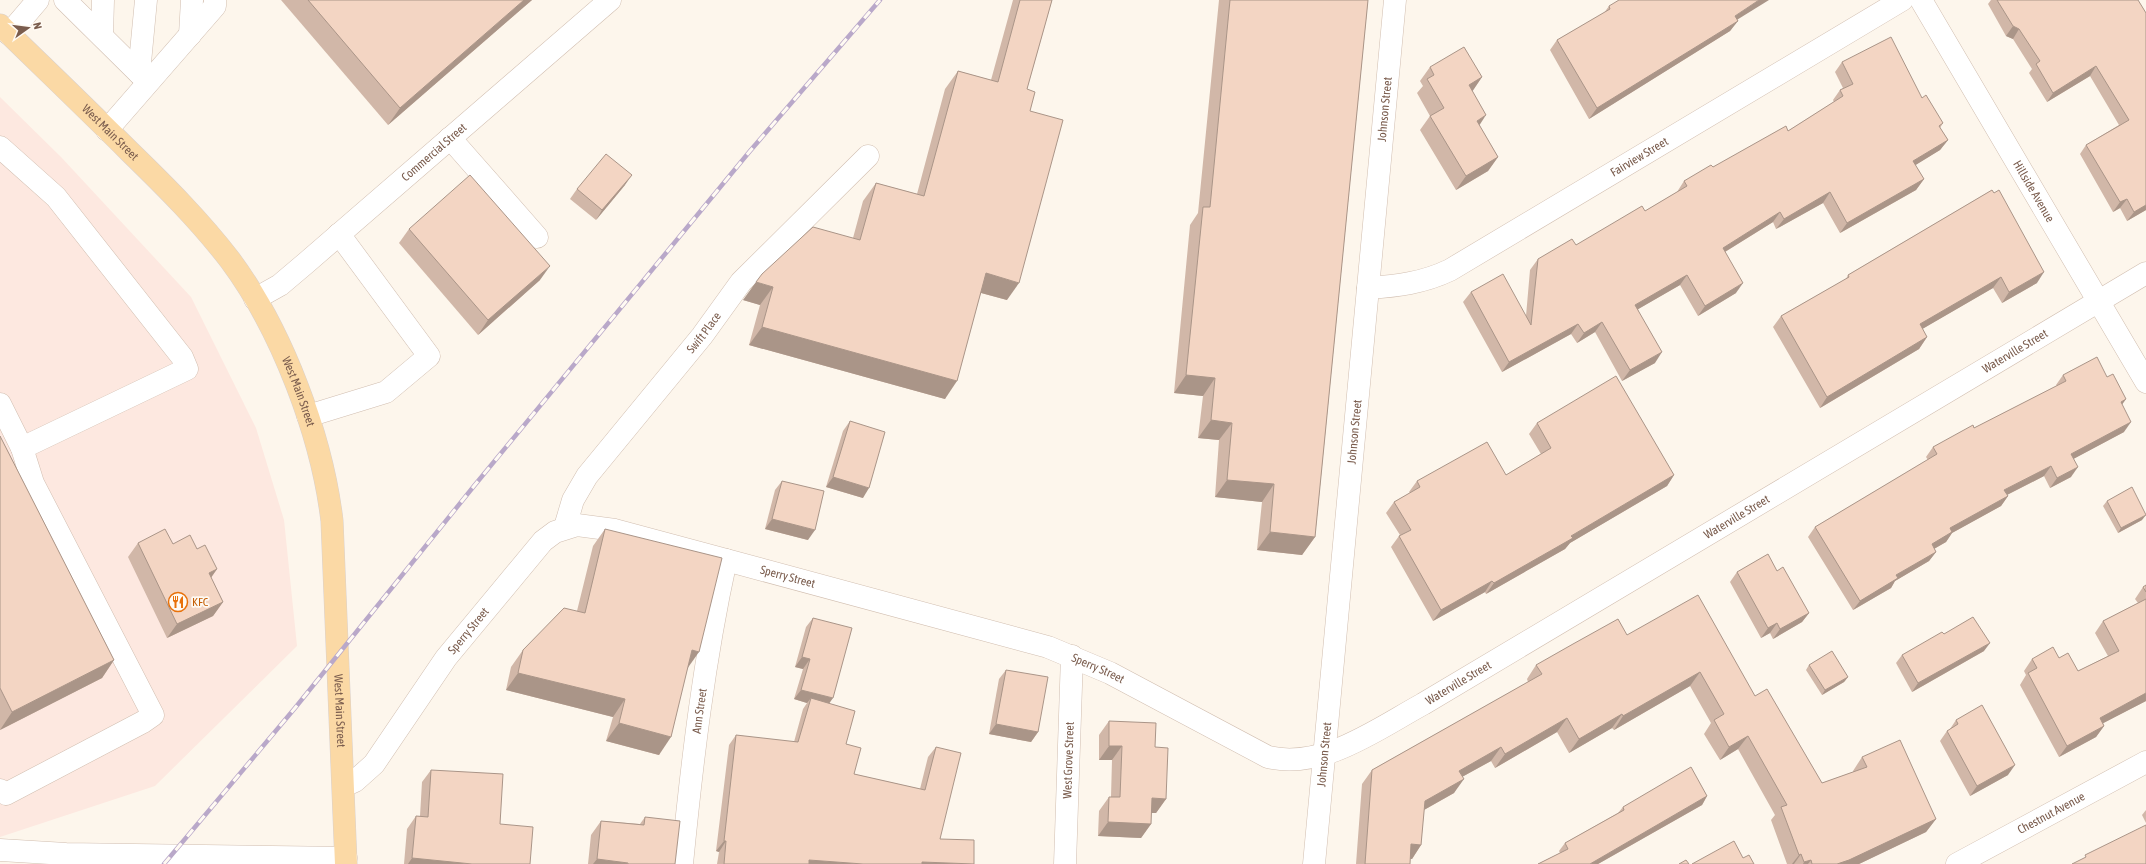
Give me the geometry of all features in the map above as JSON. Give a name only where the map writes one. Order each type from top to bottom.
[{"type":"main road","name":"West Main Street","points":[[4,29],[160,181],[215,241],[255,299],[283,354],[308,416],[323,466],[332,521],[346,861]]},
{"type":"street","points":[[4,29],[38,0]]},
{"type":"street","points":[[65,0],[144,78]]},
{"type":"street","points":[[102,36],[103,0]]},
{"type":"street","points":[[144,78],[146,0]]},
{"type":"street","points":[[190,35],[192,0]]},
{"type":"street","points":[[107,130],[144,78],[190,35],[214,6],[214,0]]},
{"type":"street","name":"Commercial Street","points":[[255,299],[280,285],[610,0]]},
{"type":"street","name":"Johnson Street","points":[[1314,864],[1395,0]]},
{"type":"street","name":"Fairview Street","points":[[1368,288],[1413,284],[1450,270],[1902,0]]},
{"type":"street","name":"Hillside Avenue","points":[[1921,0],[2146,382]]},
{"type":"street","points":[[450,138],[536,237]]},
{"type":"street","points":[[0,147],[56,197],[182,357],[187,369],[22,448]]},
{"type":"street","name":"Swift Place","points":[[565,527],[573,500],[587,476],[702,336],[741,282],[868,156]]},
{"type":"street","points":[[308,416],[386,392],[429,356],[339,234]]},
{"type":"street","name":"Waterville Street","points":[[1324,754],[1363,737],[1429,700],[2146,273]]},
{"type":"street","points":[[0,404],[22,448],[33,483],[153,715],[143,722],[6,794],[0,790]]},
{"type":"street","name":"Sperry Street","points":[[344,786],[355,781],[374,764],[446,658],[531,553],[555,532],[565,527],[577,525],[608,528],[1015,637],[1072,656],[1110,672],[1268,757],[1300,760],[1324,754]]},
{"type":"street","name":"Ann Street","points":[[682,864],[698,717],[711,637],[726,560]]},
{"type":"street","name":"West Grove Street","points":[[1065,864],[1072,656]]},
{"type":"street","name":"Chestnut Avenue","points":[[1957,864],[2146,762]]},
{"type":"street","points":[[0,850],[66,854],[346,861]]},
{"type":"shaded area","points":[[0,97],[61,157],[191,297],[256,428],[284,520],[297,646],[155,786],[0,837]]},
{"type":"building","points":[[308,0],[524,0],[400,108]]},
{"type":"building","points":[[1020,0],[1052,0],[1027,89],[1035,92],[1030,111],[1063,120],[1019,283],[986,273],[957,381],[762,327],[773,287],[756,282],[762,274],[813,227],[860,240],[876,183],[924,196],[958,71],[998,82]]},
{"type":"building","points":[[1230,0],[1368,0],[1315,537],[1270,532],[1274,484],[1227,480],[1232,423],[1211,420],[1215,378],[1186,375],[1203,207],[1210,207]]},
{"type":"building","points":[[1619,0],[1759,0],[1735,16],[1738,21],[1597,108],[1557,40],[1610,9],[1609,6]]},
{"type":"building","points":[[1997,0],[2138,0],[2146,13],[2146,205],[2134,212],[2127,199],[2120,202],[2086,145],[2129,120],[2096,66],[2053,93],[2036,64],[2040,61],[2019,29],[2013,26]]},
{"type":"building","points":[[1891,37],[1922,98],[1926,95],[1943,123],[1939,126],[1948,140],[1913,161],[1924,179],[1847,223],[1830,192],[1784,219],[1780,212],[1723,248],[1743,283],[1705,306],[1687,275],[1635,305],[1662,352],[1630,370],[1602,322],[1584,333],[1578,324],[1509,362],[1471,292],[1503,274],[1531,325],[1538,259],[1572,239],[1576,245],[1642,206],[1645,211],[1687,186],[1684,181],[1711,165],[1713,167],[1786,126],[1788,131],[1843,96],[1840,90],[1853,84],[1842,62]]},
{"type":"building","points":[[1464,47],[1482,77],[1469,85],[1486,115],[1477,121],[1498,157],[1466,176],[1430,116],[1444,108],[1427,79],[1434,75],[1430,67]]},
{"type":"building","points":[[606,154],[632,175],[602,210],[577,189]]},
{"type":"building","points":[[470,175],[550,266],[488,320],[409,229]]},
{"type":"building","points":[[1992,190],[1994,193],[1999,190],[2044,272],[2009,292],[2001,277],[1920,324],[1927,337],[1827,397],[1781,316],[1849,277],[1848,275]]},
{"type":"building","points":[[2097,357],[2107,377],[2113,374],[2126,399],[2121,402],[2131,422],[2071,454],[2078,467],[2057,478],[2051,466],[2004,490],[2008,496],[1950,528],[1952,532],[1932,544],[1936,552],[1896,575],[1898,578],[1860,601],[1815,527],[1937,454],[1933,447],[1973,425],[1974,428],[2066,381],[2063,375]]},
{"type":"building","points":[[1616,376],[1674,475],[1571,536],[1573,538],[1494,583],[1492,581],[1441,610],[1399,536],[1411,530],[1394,502],[1420,487],[1417,481],[1487,442],[1506,475],[1551,448],[1537,423]]},
{"type":"building","points":[[850,421],[885,432],[869,488],[833,477]]},
{"type":"building","points":[[0,436],[114,660],[12,712],[0,688]]},
{"type":"building","points":[[782,481],[824,491],[815,530],[772,519]]},
{"type":"building","points":[[2132,487],[2146,515],[2121,528],[2107,501]]},
{"type":"building","name":"KFC","points":[[165,529],[173,544],[190,535],[197,549],[205,545],[217,569],[209,573],[223,602],[177,624],[138,543]]},
{"type":"building","points":[[605,529],[722,558],[699,652],[692,650],[671,737],[619,723],[625,699],[518,673],[523,650],[564,608],[585,613]]},
{"type":"building","points":[[1768,554],[1777,571],[1783,567],[1809,613],[1780,629],[1777,623],[1768,628],[1737,572]]},
{"type":"building","points":[[2146,585],[2146,592],[2143,587]]},
{"type":"building","points":[[1698,595],[1755,696],[1767,689],[1822,783],[1867,767],[1862,757],[1900,740],[1936,819],[1849,860],[1837,864],[1812,864],[1811,860],[1804,862],[1801,854],[1799,855],[1781,807],[1787,805],[1748,736],[1729,747],[1714,720],[1724,714],[1700,672],[1579,739],[1567,718],[1505,754],[1501,747],[1459,771],[1464,779],[1425,801],[1421,845],[1411,844],[1410,864],[1365,864],[1372,770],[1542,674],[1536,665],[1618,619],[1627,635]]},
{"type":"building","points":[[2146,599],[2146,693],[2100,718],[2104,726],[2067,746],[2028,673],[2037,668],[2032,659],[2053,647],[2059,658],[2068,653],[2078,671],[2119,651],[2103,621]]},
{"type":"building","points":[[1973,617],[1990,643],[1918,683],[1902,655],[1942,632],[1944,634]]},
{"type":"building","points":[[813,618],[852,628],[833,698],[801,690],[810,659],[802,657]]},
{"type":"building","points":[[1832,651],[1848,677],[1825,690],[1809,665]]},
{"type":"building","points":[[1006,670],[1048,677],[1038,732],[996,724]]},
{"type":"building","points":[[811,698],[855,711],[846,744],[861,748],[854,774],[925,790],[936,747],[961,753],[940,839],[974,840],[974,864],[922,862],[922,864],[863,864],[809,860],[809,864],[724,864],[726,841],[724,841],[736,735],[798,742]]},
{"type":"building","points":[[1982,705],[2015,765],[1977,786],[1947,731],[1958,724],[1956,720]]},
{"type":"building","points":[[1109,721],[1156,723],[1155,747],[1168,748],[1166,799],[1152,798],[1151,824],[1108,822],[1109,797],[1120,797],[1122,746],[1109,746]]},
{"type":"building","points":[[1691,767],[1707,796],[1590,864],[1538,864],[1568,849],[1565,843],[1624,810],[1623,807]]},
{"type":"building","points":[[431,770],[503,774],[500,824],[533,827],[530,864],[472,864],[412,858],[416,816],[428,817]]},
{"type":"building","points":[[645,817],[680,821],[675,864],[628,864],[597,859],[601,821],[644,825]]},
{"type":"building","points":[[2146,825],[2146,864],[2072,864],[2086,857],[2085,855]]},
{"type":"building","points":[[1734,841],[1743,858],[1749,855],[1754,864],[1692,864]]},
{"type":"building","points":[[1686,860],[1689,864],[1679,864]]},
{"type":"railway","points":[[164,864],[295,708],[474,486],[750,151],[880,0]]},
{"type":"place","name":"KFC","points":[[178,602]]}]
